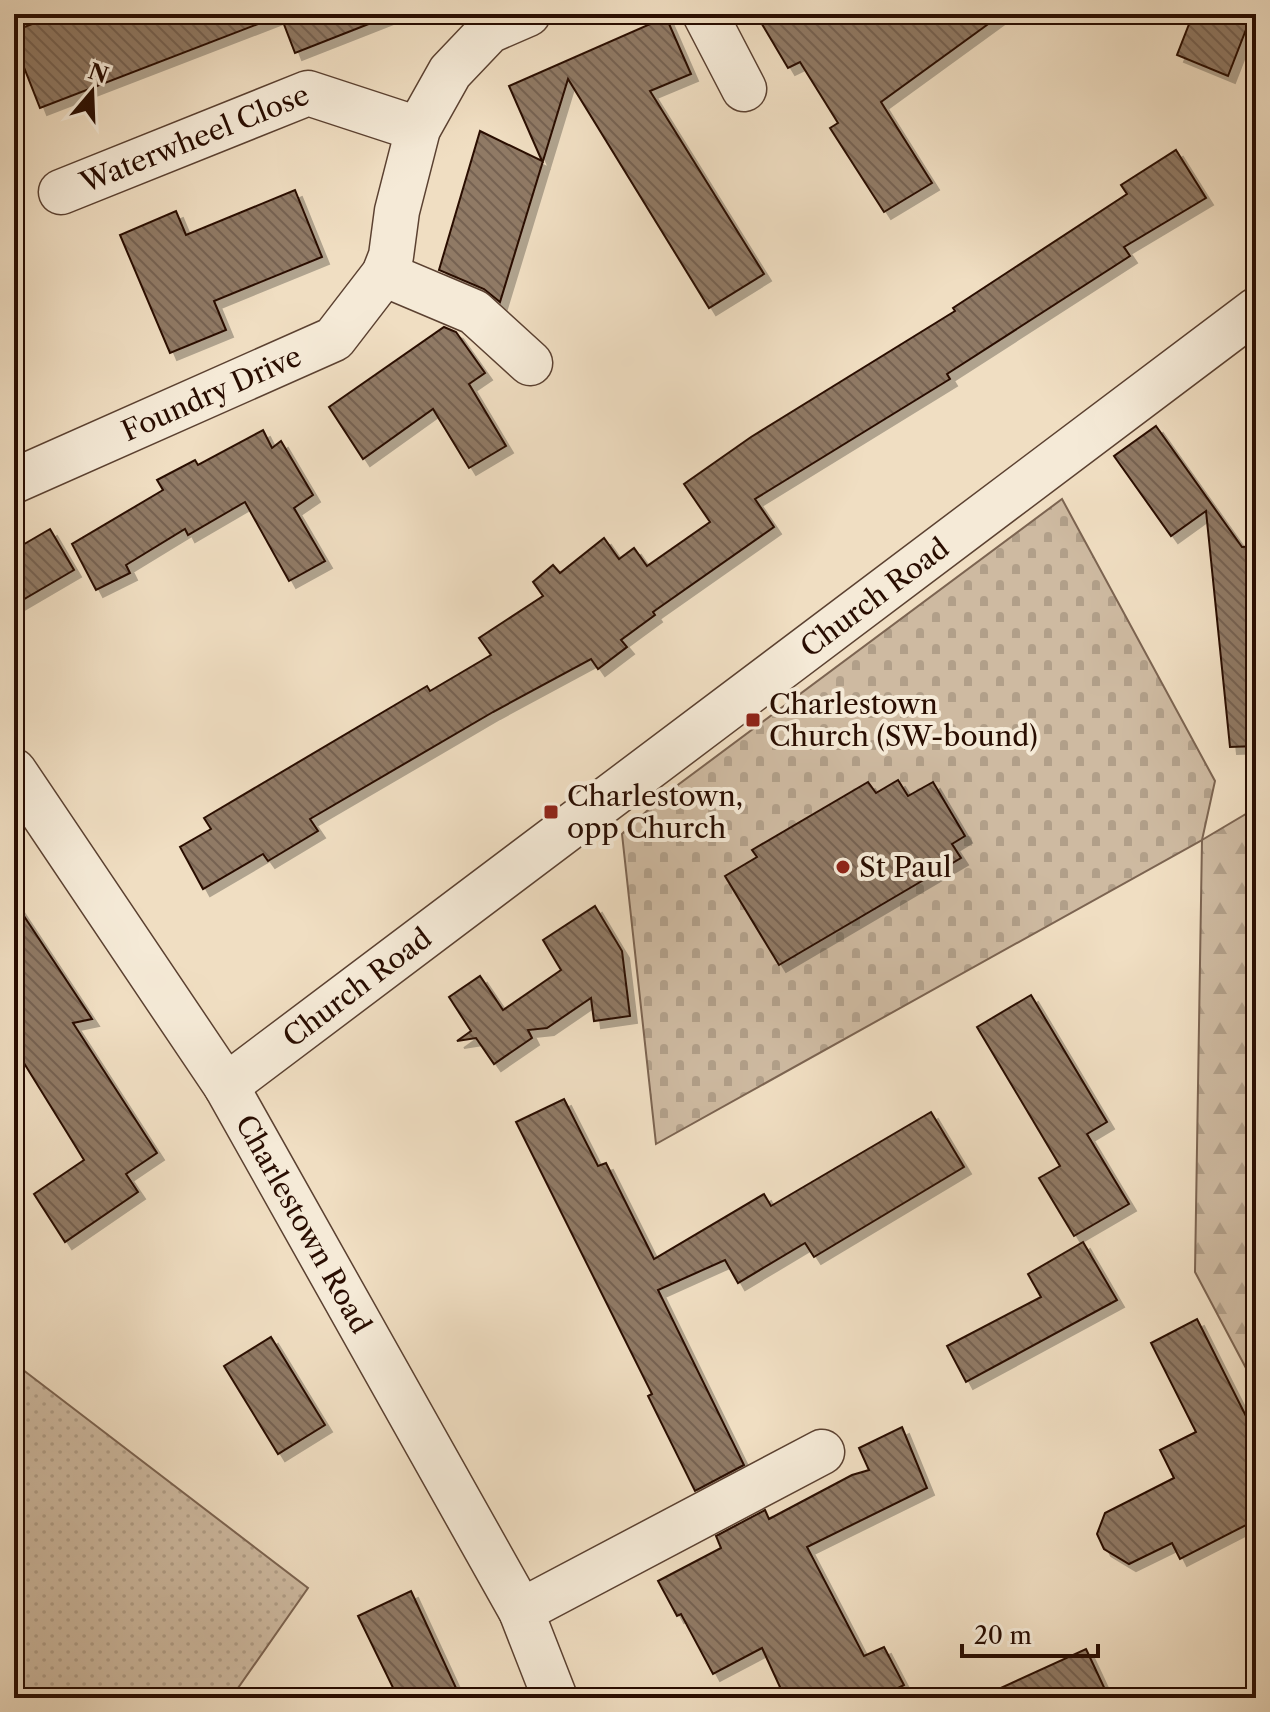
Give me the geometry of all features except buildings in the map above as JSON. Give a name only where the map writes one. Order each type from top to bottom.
[{"type":"street","name":"Foundry Drive","points":[[14,481],[334,339],[384,274],[391,256],[397,211],[418,129],[450,72],[489,31],[528,14]]},
{"type":"street","points":[[705,14],[744,89]]},
{"type":"street","name":"Waterwheel Close","points":[[61,192],[308,93],[418,129]]},
{"type":"street","points":[[384,274],[402,278],[474,312],[530,363]]},
{"type":"street","name":"Church Road","points":[[226,1086],[1256,310]]},
{"type":"street","name":"Charlestown Road","points":[[15,777],[226,1086],[521,1611],[555,1698]]},
{"type":"street","points":[[521,1611],[822,1452]]},
{"type":"green space","points":[[1062,499],[1215,781],[1202,840],[656,1144],[622,834],[663,796]]},
{"type":"green space","points":[[1256,808],[1256,1387],[1195,1272],[1202,840]]},
{"type":"green space","points":[[14,1363],[308,1588],[231,1698],[14,1698]]},
{"type":"place","name":"Charlestown Church (SW-bound)","points":[[753,720]]},
{"type":"place","name":"Charlestown, opp Church","points":[[551,812]]},
{"type":"place","name":"St Paul","points":[[843,867]]}]
